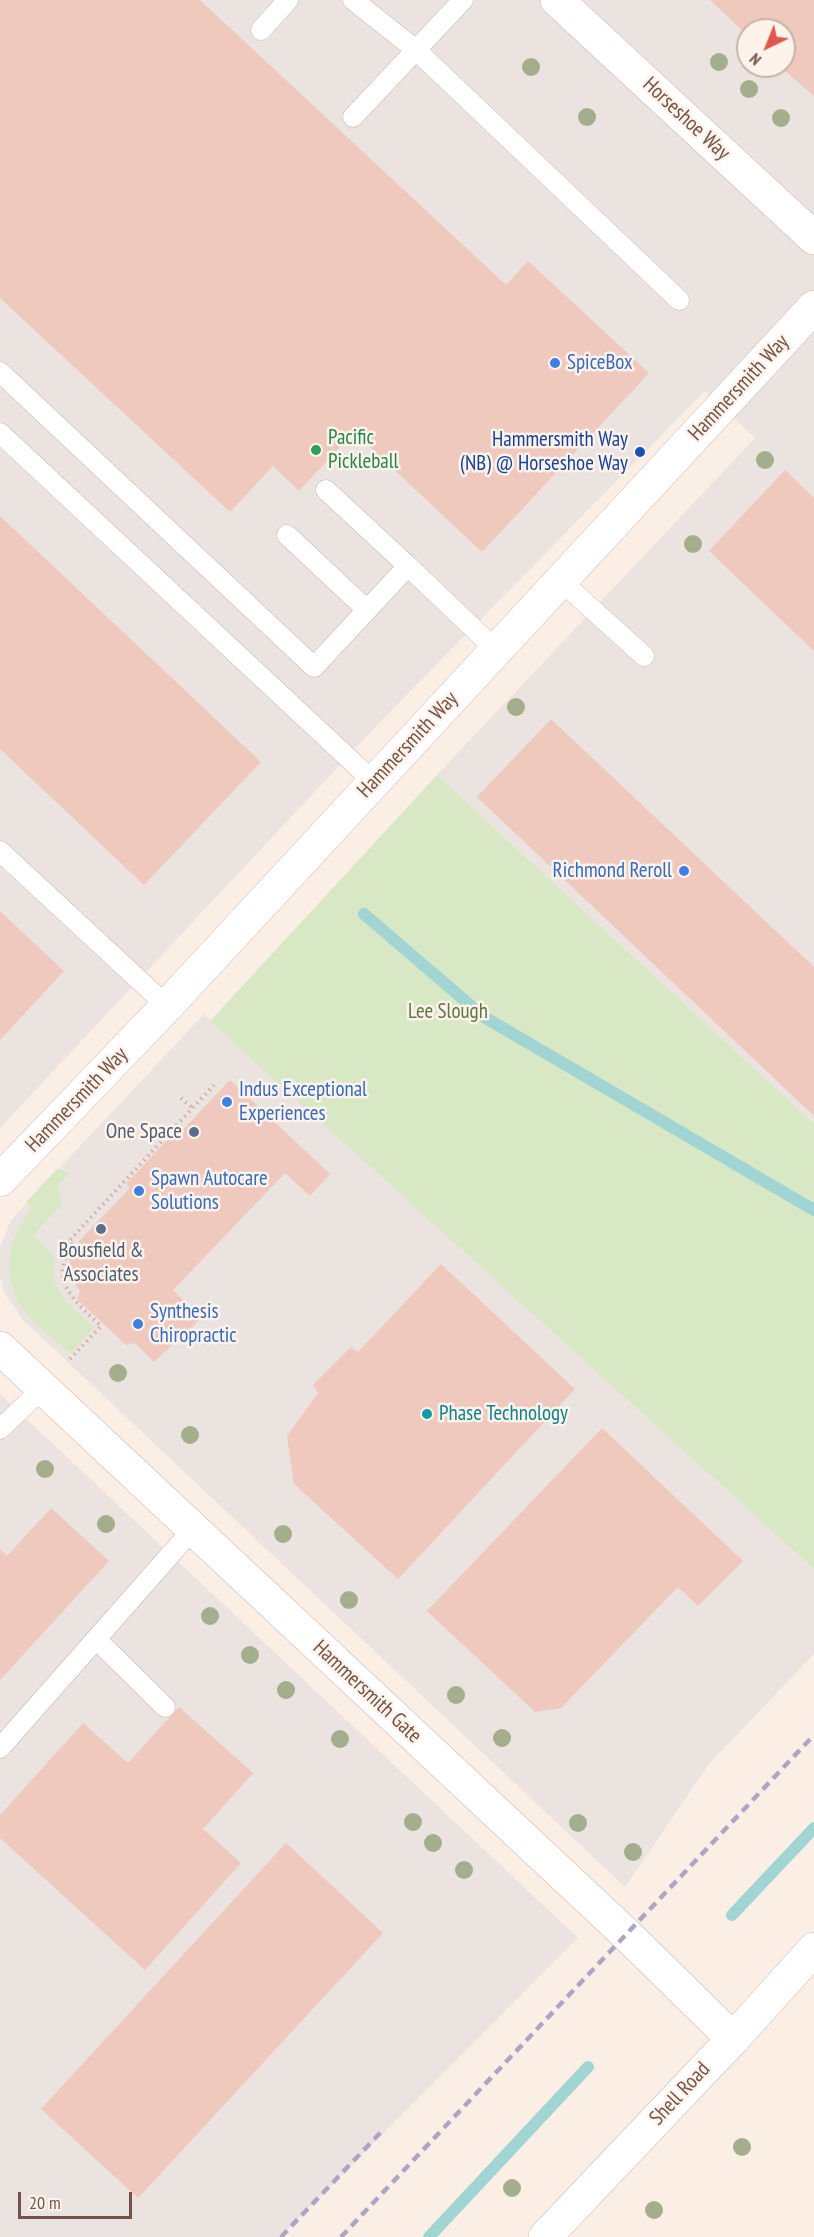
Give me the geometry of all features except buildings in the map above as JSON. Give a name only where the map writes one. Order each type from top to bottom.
[{"type":"street","name":"Horseshoe Way","points":[[557,0],[814,238]]},
{"type":"street","name":"Hammersmith Way","points":[[0,1180],[167,1006],[814,307]]},
{"type":"street","name":"Hammersmith Gate","points":[[0,1348],[618,1926],[733,2038]]},
{"type":"street","name":"Shell Road","points":[[545,2237],[814,1949]]},
{"type":"lane","points":[[261,30],[288,0]]},
{"type":"lane","points":[[353,0],[416,50],[679,300]]},
{"type":"lane","points":[[353,117],[463,0]]},
{"type":"lane","points":[[0,372],[314,667],[408,566]]},
{"type":"lane","points":[[0,433],[374,782]]},
{"type":"lane","points":[[326,490],[496,650]]},
{"type":"lane","points":[[287,535],[367,610]]},
{"type":"lane","points":[[561,581],[644,656]]},
{"type":"lane","points":[[0,851],[167,1006]]},
{"type":"lane","points":[[0,1429],[43,1388]]},
{"type":"lane","points":[[0,1748],[194,1529]]},
{"type":"lane","points":[[96,1639],[165,1707]]},
{"type":"path","points":[[70,1359],[101,1326],[68,1291],[63,1260],[73,1245],[69,1241],[214,1085]]},
{"type":"path","points":[[182,1098],[192,1108]]},
{"type":"shaded area","points":[[0,0],[814,0],[814,1124],[437,775],[755,438],[705,391],[381,721],[0,1128]]},
{"type":"shaded area","points":[[204,1014],[814,1569],[814,1654],[709,1764],[625,1887],[23,1320],[4,1292],[0,1276],[0,1248],[11,1220]]},
{"type":"shaded area","points":[[0,1394],[578,1938],[280,2237],[0,2237]]},
{"type":"green space","name":"Lee Slough","points":[[437,775],[814,1124],[814,1569],[210,1021]]},
{"type":"green space","points":[[57,1169],[71,1172],[57,1186],[62,1205],[33,1235],[55,1258],[55,1281],[63,1298],[94,1327],[70,1353],[23,1309],[11,1283],[9,1270],[17,1232],[32,1208],[26,1202]]},
{"type":"waterway","points":[[364,914],[484,1017],[814,1210]]},
{"type":"waterway","points":[[732,1915],[814,1828]]},
{"type":"waterway","points":[[429,2237],[588,2067]]},
{"type":"railway","points":[[341,2237],[814,1735]]},
{"type":"railway","points":[[281,2237],[381,2132]]},
{"type":"place","name":"SpiceBox","points":[[555,363]]},
{"type":"place","name":"Pacific Pickleball","points":[[316,450]]},
{"type":"place","name":"Hammersmith Way (NB) @ Horseshoe Way","points":[[640,452]]},
{"type":"place","name":"Richmond Reroll","points":[[684,871]]},
{"type":"place","name":"Indus Exceptional Experiences","points":[[227,1102]]},
{"type":"place","name":"One Space","points":[[194,1132]]},
{"type":"place","name":"Spawn Autocare Solutions","points":[[139,1191]]},
{"type":"place","name":"Bousfield & Associates","points":[[101,1229]]},
{"type":"place","name":"Synthesis Chiropractic","points":[[138,1324]]},
{"type":"place","name":"Phase Technology","points":[[427,1414]]}]
